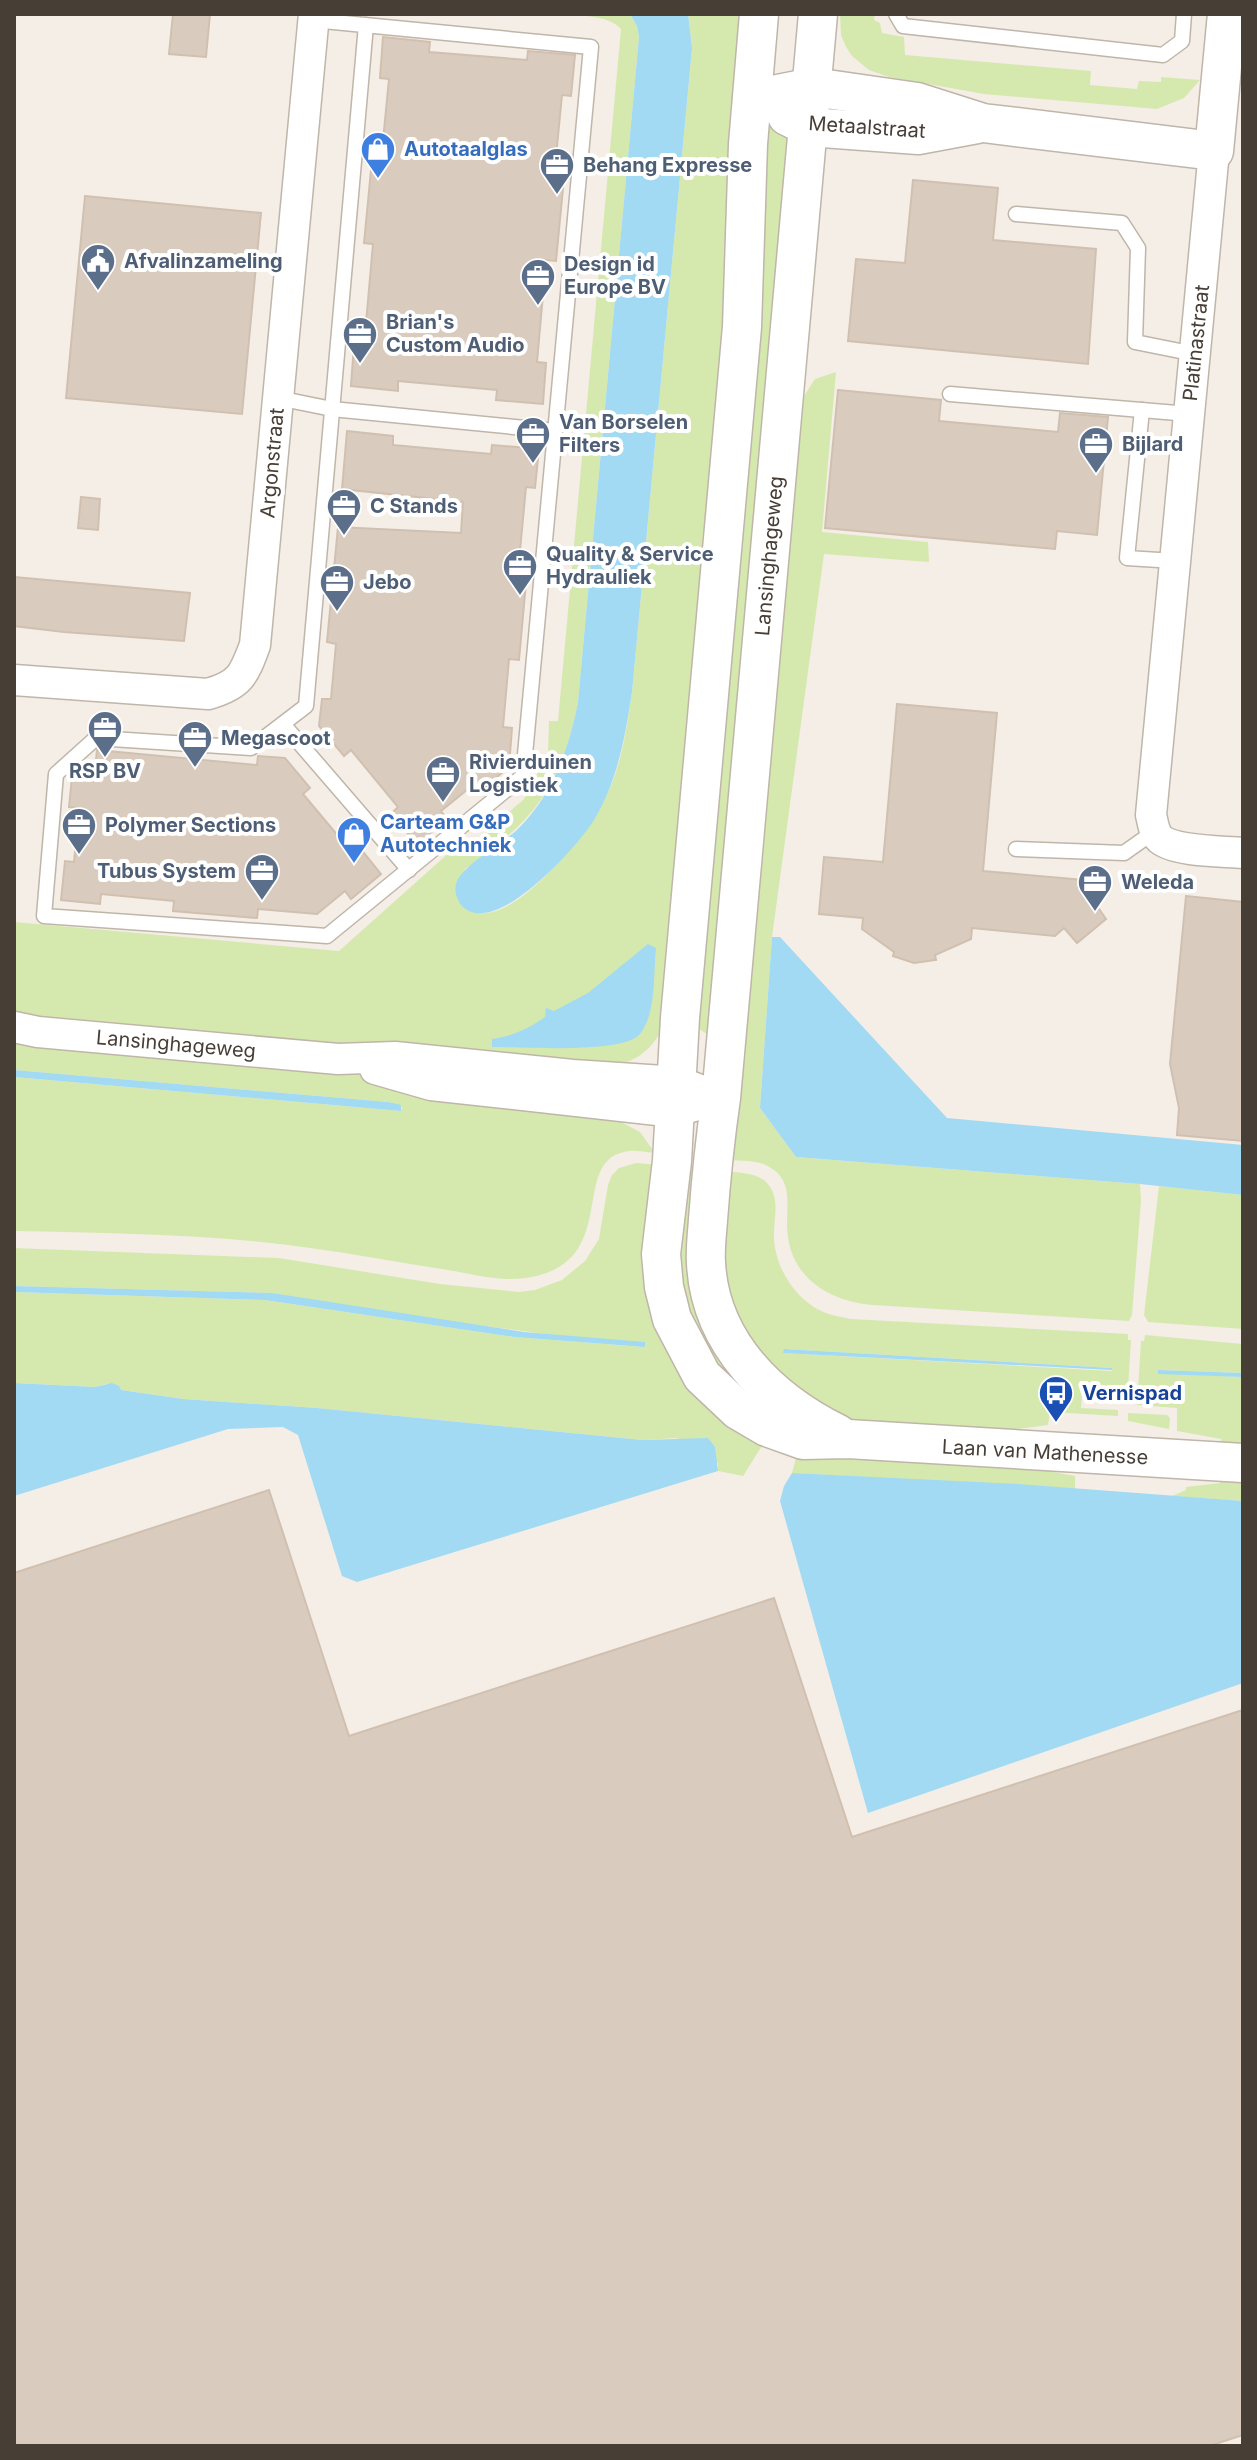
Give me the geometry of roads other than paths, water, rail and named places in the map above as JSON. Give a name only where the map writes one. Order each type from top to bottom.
[{"type":"street","points":[[677,1097],[680,1018],[742,327],[759,14]]},
{"type":"street","name":"Lansinghageweg","points":[[14,1027],[38,1032],[338,1059],[431,1085],[721,1098],[818,14]]},
{"type":"street","name":"Platinastraat","points":[[1153,823],[1227,14]]},
{"type":"street","name":"Argonstraat","points":[[14,680],[208,694],[230,688],[245,672],[255,645],[313,17]]},
{"type":"street","name":"Metaalstraat","points":[[752,99],[813,87],[917,102],[983,123],[1214,151]]},
{"type":"street","name":"Metaalstraat","points":[[752,99],[809,127],[918,135],[983,123]]},
{"type":"street","points":[[1153,823],[1162,840],[1181,847],[1243,853]]},
{"type":"street","name":"Laan van Mathenesse","points":[[677,1097],[661,1254],[664,1287],[672,1319],[702,1376],[738,1410],[767,1427],[803,1440],[848,1439],[1243,1463]]},
{"type":"street","name":"Laan van Mathenesse","points":[[721,1098],[712,1163],[706,1264],[714,1306],[733,1350],[781,1401],[848,1439]]},
{"type":"lane","points":[[896,14],[903,26],[1163,55],[1182,41],[1184,14]]},
{"type":"lane","points":[[313,17],[591,47],[523,776],[327,936],[44,916],[56,774],[96,738],[251,748],[306,706],[366,25]]},
{"type":"lane","points":[[1016,214],[1122,223],[1138,248],[1135,342],[1195,354]]},
{"type":"lane","points":[[950,394],[1189,414]]},
{"type":"lane","points":[[278,398],[332,409],[555,431]]},
{"type":"lane","points":[[1142,410],[1127,558],[1175,561]]},
{"type":"lane","points":[[283,724],[409,870]]},
{"type":"lane","points":[[1016,849],[1124,853],[1153,823]]},
{"type":"water","points":[[630,14],[688,14],[692,48],[632,692],[615,774],[602,805],[585,833],[554,868],[514,901],[494,911],[476,913],[460,904],[456,884],[466,869],[512,834],[531,815],[558,770],[578,702],[639,37]]},
{"type":"water","points":[[772,937],[780,937],[947,1118],[1243,1145],[1243,1195],[796,1157],[760,1108]]},
{"type":"water","points":[[648,944],[656,948],[653,992],[649,1015],[640,1034],[630,1040],[594,1047],[492,1047],[492,1039],[520,1031],[545,1017],[546,1008],[554,1011],[588,993]]},
{"type":"water","points":[[14,1070],[388,1102],[401,1105],[401,1111],[14,1077]]},
{"type":"water","points":[[14,1286],[272,1293],[524,1332],[645,1342],[645,1347],[514,1337],[265,1300],[14,1292]]},
{"type":"water","points":[[784,1349],[1112,1368],[1112,1370],[783,1353]]},
{"type":"water","points":[[1158,1370],[1243,1373],[1243,1377],[1158,1374]]},
{"type":"water","points":[[14,1383],[95,1387],[112,1383],[121,1390],[183,1399],[317,1408],[642,1440],[708,1438],[715,1447],[718,1471],[357,1582],[342,1576],[298,1435],[283,1427],[228,1429],[14,1496]]},
{"type":"water","points":[[792,1473],[1018,1484],[1243,1501],[1243,1683],[868,1813],[780,1501]]},
{"type":"place","name":"Autotaalglas","points":[[378,180]]},
{"type":"place","name":"Behang Expresse","points":[[557,196]]},
{"type":"place","name":"Afvalinzameling","points":[[98,292]]},
{"type":"place","name":"Design id Europe BV","points":[[538,307]]},
{"type":"place","name":"Brian's Custom Audio","points":[[360,365]]},
{"type":"place","name":"Van Borselen Filters","points":[[533,465]]},
{"type":"place","name":"Bijlard","points":[[1096,475]]},
{"type":"place","name":"C Stands","points":[[344,537]]},
{"type":"place","name":"Quality & Service Hydrauliek","points":[[520,597]]},
{"type":"place","name":"Jebo","points":[[337,613]]},
{"type":"place","name":"RSP BV","points":[[105,759]]},
{"type":"place","name":"Megascoot","points":[[195,769]]},
{"type":"place","name":"Rivierduinen Logistiek","points":[[443,804]]},
{"type":"place","name":"Polymer Sections","points":[[79,856]]},
{"type":"place","name":"Carteam G&P Autotechniek","points":[[354,865]]},
{"type":"place","name":"Tubus System","points":[[262,902]]},
{"type":"place","name":"Weleda","points":[[1095,913]]},
{"type":"place","name":"Vernispad","points":[[1056,1424]]}]
